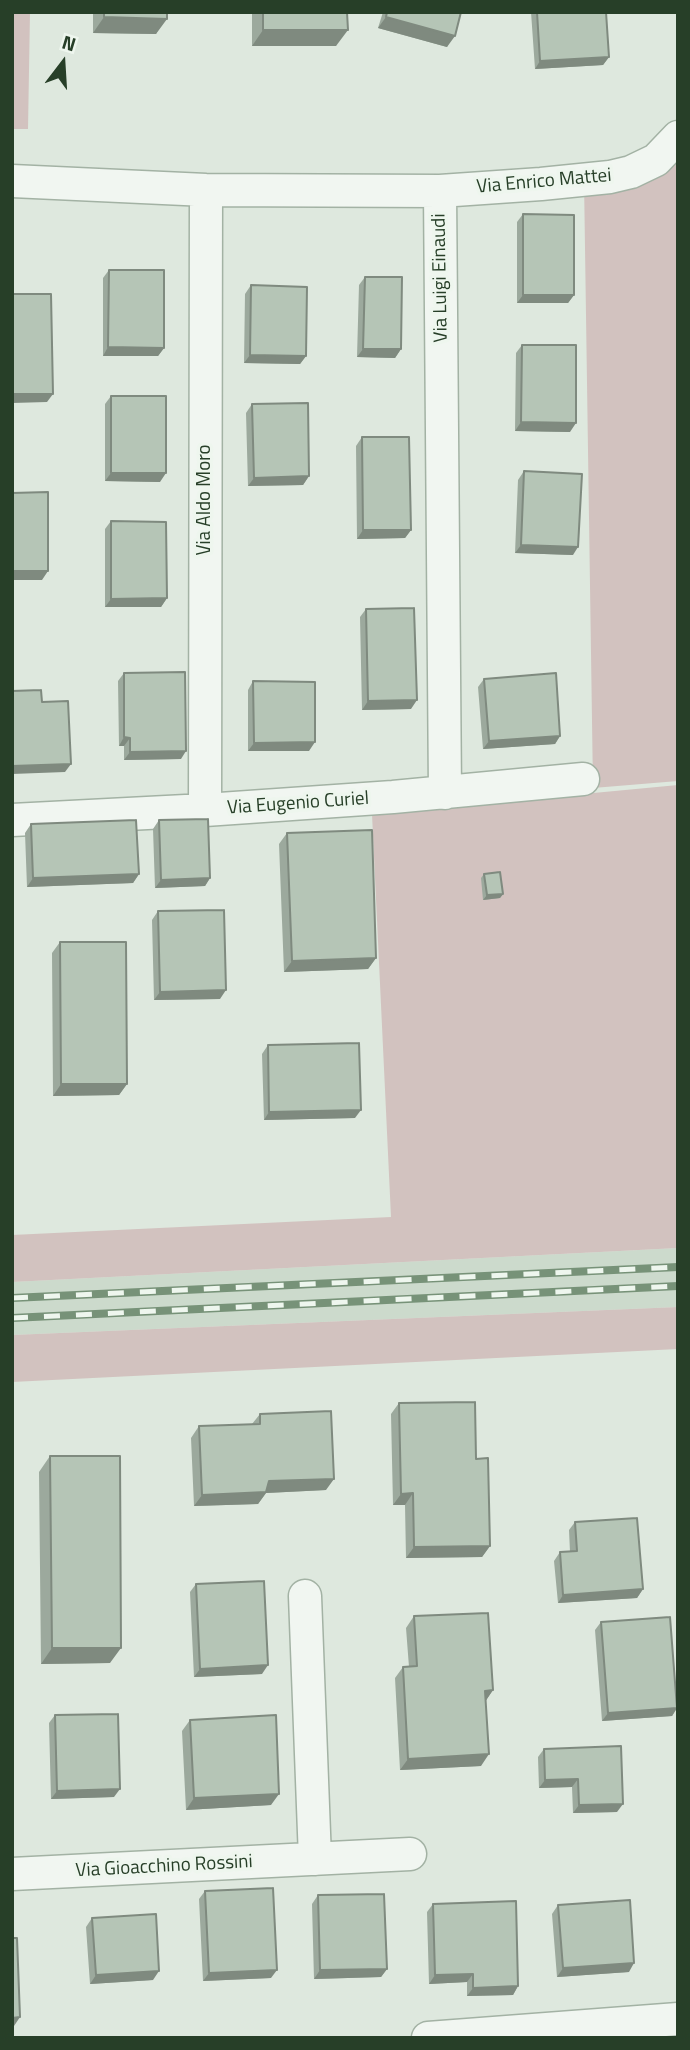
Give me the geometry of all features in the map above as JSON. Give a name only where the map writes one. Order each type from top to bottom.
[{"type":"street","name":"Via Enrico Mattei","points":[[440,191],[617,176],[656,160],[678,137]]},
{"type":"street","name":"Via Luigi Einaudi","points":[[12,181],[206,190],[440,191],[445,793]]},
{"type":"street","name":"Via Aldo Moro","points":[[205,810],[206,190]]},
{"type":"street","name":"Via Eugenio Curiel","points":[[12,820],[445,793],[583,779]]},
{"type":"street","points":[[305,1596],[315,1859]]},
{"type":"street","name":"Via Gioacchino Rossini","points":[[12,1874],[410,1854]]},
{"type":"street","points":[[428,2038],[678,2019]]},
{"type":"shaded area","points":[[12,12],[30,12],[28,129],[12,129]]},
{"type":"shaded area","points":[[678,140],[678,781],[593,788],[584,180]]},
{"type":"shaded area","points":[[678,785],[678,1248],[12,1282],[12,1235],[391,1217],[372,814]]},
{"type":"shaded area","points":[[678,1248],[678,1307],[12,1335],[12,1282]]},
{"type":"shaded area","points":[[678,1307],[678,1349],[12,1382],[12,1335]]},
{"type":"building","points":[[104,12],[167,12],[167,19],[104,17]]},
{"type":"building","points":[[263,12],[347,12],[348,30],[263,30]]},
{"type":"building","points":[[387,12],[461,12],[455,36],[386,17]]},
{"type":"building","points":[[537,12],[606,12],[609,57],[540,61]]},
{"type":"building","points":[[523,214],[574,215],[574,295],[523,295]]},
{"type":"building","points":[[109,270],[164,270],[164,348],[108,347]]},
{"type":"building","points":[[365,277],[402,277],[401,349],[363,349]]},
{"type":"building","points":[[251,285],[307,287],[306,356],[250,355]]},
{"type":"building","points":[[12,294],[51,294],[53,394],[12,394]]},
{"type":"building","points":[[522,345],[576,345],[576,423],[521,422]]},
{"type":"building","points":[[111,396],[166,396],[166,473],[111,473]]},
{"type":"building","points":[[308,403],[309,476],[254,478],[252,404]]},
{"type":"building","points":[[362,437],[409,437],[411,530],[363,530]]},
{"type":"building","points":[[524,471],[582,474],[578,547],[521,545]]},
{"type":"building","points":[[48,492],[48,571],[12,571],[12,493]]},
{"type":"building","points":[[111,521],[166,522],[167,598],[111,599]]},
{"type":"building","points":[[414,608],[417,700],[368,701],[366,609]]},
{"type":"building","points":[[185,672],[186,751],[130,752],[130,738],[124,737],[124,673]]},
{"type":"building","points":[[556,673],[560,736],[489,741],[484,679]]},
{"type":"building","points":[[253,681],[315,682],[315,742],[254,743]]},
{"type":"building","points":[[41,690],[42,702],[68,701],[71,764],[12,766],[12,691]]},
{"type":"building","points":[[208,819],[210,878],[161,880],[159,820]]},
{"type":"building","points":[[136,820],[139,874],[33,878],[31,824]]},
{"type":"building","points":[[372,830],[376,958],[292,961],[287,833]]},
{"type":"building","points":[[500,872],[503,894],[487,895],[484,874]]},
{"type":"building","points":[[224,910],[226,990],[160,992],[158,911]]},
{"type":"building","points":[[60,942],[126,942],[127,1084],[61,1084]]},
{"type":"building","points":[[359,1043],[361,1110],[269,1112],[268,1045]]},
{"type":"building","points":[[475,1402],[476,1459],[488,1458],[490,1546],[414,1547],[413,1493],[401,1494],[399,1403]]},
{"type":"building","points":[[331,1411],[334,1479],[269,1481],[266,1492],[202,1495],[199,1426],[260,1424],[260,1414]]},
{"type":"building","points":[[50,1456],[120,1456],[121,1648],[52,1648]]},
{"type":"building","points":[[637,1518],[643,1589],[563,1595],[560,1552],[577,1551],[575,1522]]},
{"type":"building","points":[[264,1581],[268,1665],[200,1669],[196,1584]]},
{"type":"building","points":[[488,1613],[493,1690],[485,1691],[489,1754],[408,1759],[403,1667],[417,1666],[414,1616]]},
{"type":"building","points":[[670,1617],[677,1708],[608,1713],[601,1622]]},
{"type":"building","points":[[118,1714],[120,1789],[57,1791],[55,1715]]},
{"type":"building","points":[[276,1715],[279,1794],[194,1798],[190,1720]]},
{"type":"building","points":[[621,1746],[623,1804],[579,1805],[578,1779],[545,1780],[544,1749]]},
{"type":"building","points":[[273,1888],[277,1970],[209,1973],[205,1891]]},
{"type":"building","points":[[384,1894],[387,1969],[320,1970],[318,1895]]},
{"type":"building","points":[[630,1900],[634,1963],[563,1968],[558,1905]]},
{"type":"building","points":[[516,1901],[518,1986],[473,1988],[473,1974],[435,1975],[433,1904]]},
{"type":"building","points":[[156,1914],[159,1971],[96,1975],[92,1918]]},
{"type":"building","points":[[12,1938],[17,1938],[20,2017],[12,2018]]},
{"type":"railway","points":[[12,1298],[678,1267]]},
{"type":"railway","points":[[12,1318],[678,1286]]}]
